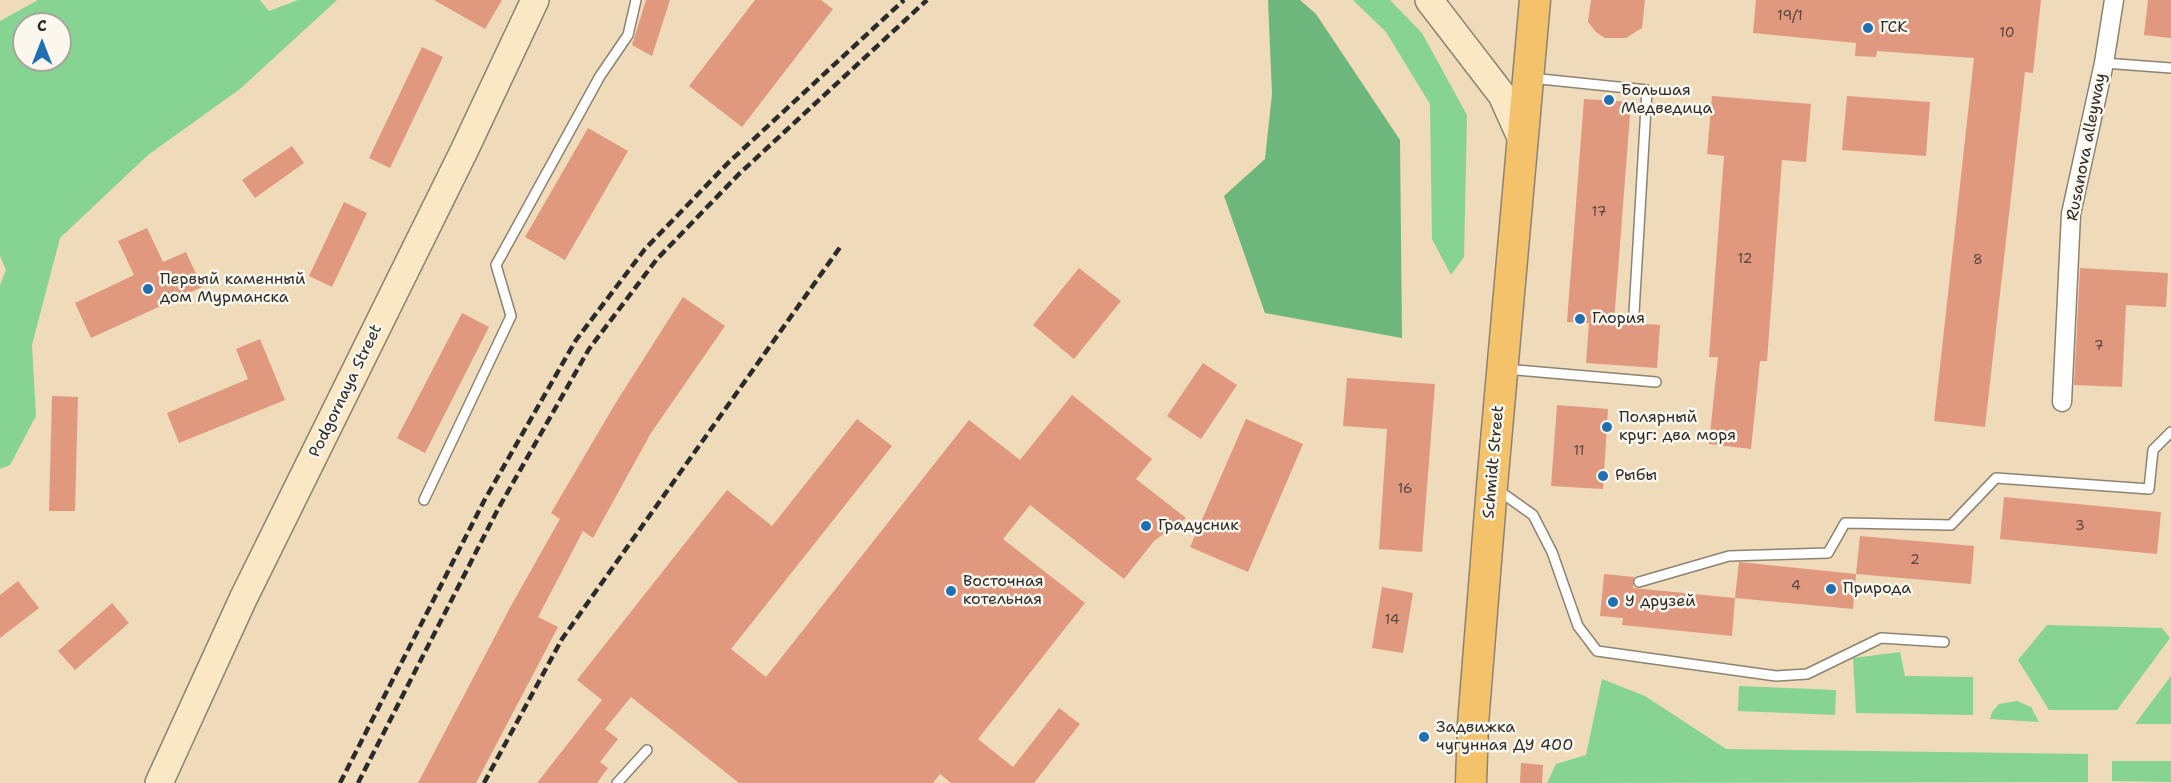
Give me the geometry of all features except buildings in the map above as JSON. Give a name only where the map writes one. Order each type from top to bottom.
[{"type":"main road","name":"Podgornaya Street","points":[[159,783],[243,599],[459,162],[535,0]]},
{"type":"main road","points":[[1429,0],[1502,95],[1523,142]]},
{"type":"main road","points":[[1528,78],[1535,0]]},
{"type":"main road","name":"Schmidt Street","points":[[1471,783],[1473,724],[1492,486],[1528,78]]},
{"type":"street","name":"Rusanova alleyway","points":[[2062,402],[2071,214],[2104,63],[2114,0]]},
{"type":"lane","points":[[424,500],[511,316],[496,265],[600,76],[628,35],[636,0]]},
{"type":"lane","points":[[2104,63],[2171,68]]},
{"type":"lane","points":[[1528,78],[1647,90],[1634,312]]},
{"type":"lane","points":[[1502,368],[1656,382]]},
{"type":"lane","points":[[1639,582],[1730,556],[1828,553],[1845,523],[1951,525],[1996,478],[2149,489],[2153,450],[2171,432]]},
{"type":"lane","points":[[1492,486],[1533,515],[1552,552],[1578,626],[1597,651],[1776,676],[1807,674],[1881,638],[1944,642]]},
{"type":"lane","points":[[617,783],[647,750]]},
{"type":"green space","points":[[38,0],[260,0],[269,11],[298,0],[337,0],[240,89],[148,155],[60,238],[32,345],[36,416],[10,465],[0,469],[0,285],[6,270],[0,256],[0,21],[12,14],[12,72],[72,72],[72,12],[16,12]]},
{"type":"green space","points":[[1268,0],[1300,0],[1316,14],[1400,140],[1402,338],[1265,313],[1224,196],[1265,159],[1272,94]]},
{"type":"green space","points":[[1353,0],[1390,0],[1422,33],[1467,115],[1464,257],[1451,275],[1432,239],[1430,104],[1386,32]]},
{"type":"green space","points":[[2047,625],[2162,628],[2170,638],[2117,710],[2049,710],[2018,660]]},
{"type":"green space","points":[[1900,652],[1905,676],[1973,677],[1973,715],[1856,713],[1853,658]]},
{"type":"green space","points":[[2171,676],[2171,724],[2135,724]]},
{"type":"green space","points":[[1602,679],[1645,696],[1726,749],[2088,754],[2088,782],[1547,783],[1556,764],[1586,755]]},
{"type":"green space","points":[[1739,686],[1836,690],[1835,715],[1738,711]]},
{"type":"green space","points":[[2017,701],[2031,707],[2039,722],[1990,719],[1992,712],[1999,704]]},
{"type":"green space","points":[[2112,761],[2171,761],[2171,782],[2112,781]]},
{"type":"railway","points":[[340,783],[484,501],[576,340],[645,249],[728,163],[904,0]]},
{"type":"railway","points":[[358,783],[498,509],[589,349],[657,259],[739,174],[927,0]]},
{"type":"railway","points":[[484,783],[562,639],[841,246]]},
{"type":"place","name":"ГСК","points":[[1868,28]]},
{"type":"place","name":"Большая Медведица","points":[[1609,100]]},
{"type":"place","name":"Первый каменный дом Мурманска","points":[[148,289]]},
{"type":"place","name":"Глория","points":[[1580,319]]},
{"type":"place","name":"Полярный круг: два моря","points":[[1607,427]]},
{"type":"place","name":"Рыбы","points":[[1603,476]]},
{"type":"place","name":"Градусник","points":[[1146,526]]},
{"type":"place","name":"Природа","points":[[1831,589]]},
{"type":"place","name":"Восточная котельная","points":[[951,591]]},
{"type":"place","name":"У друзей","points":[[1613,602]]},
{"type":"place","name":"Задвижка чугунная ДУ 400","points":[[1424,737]]}]
